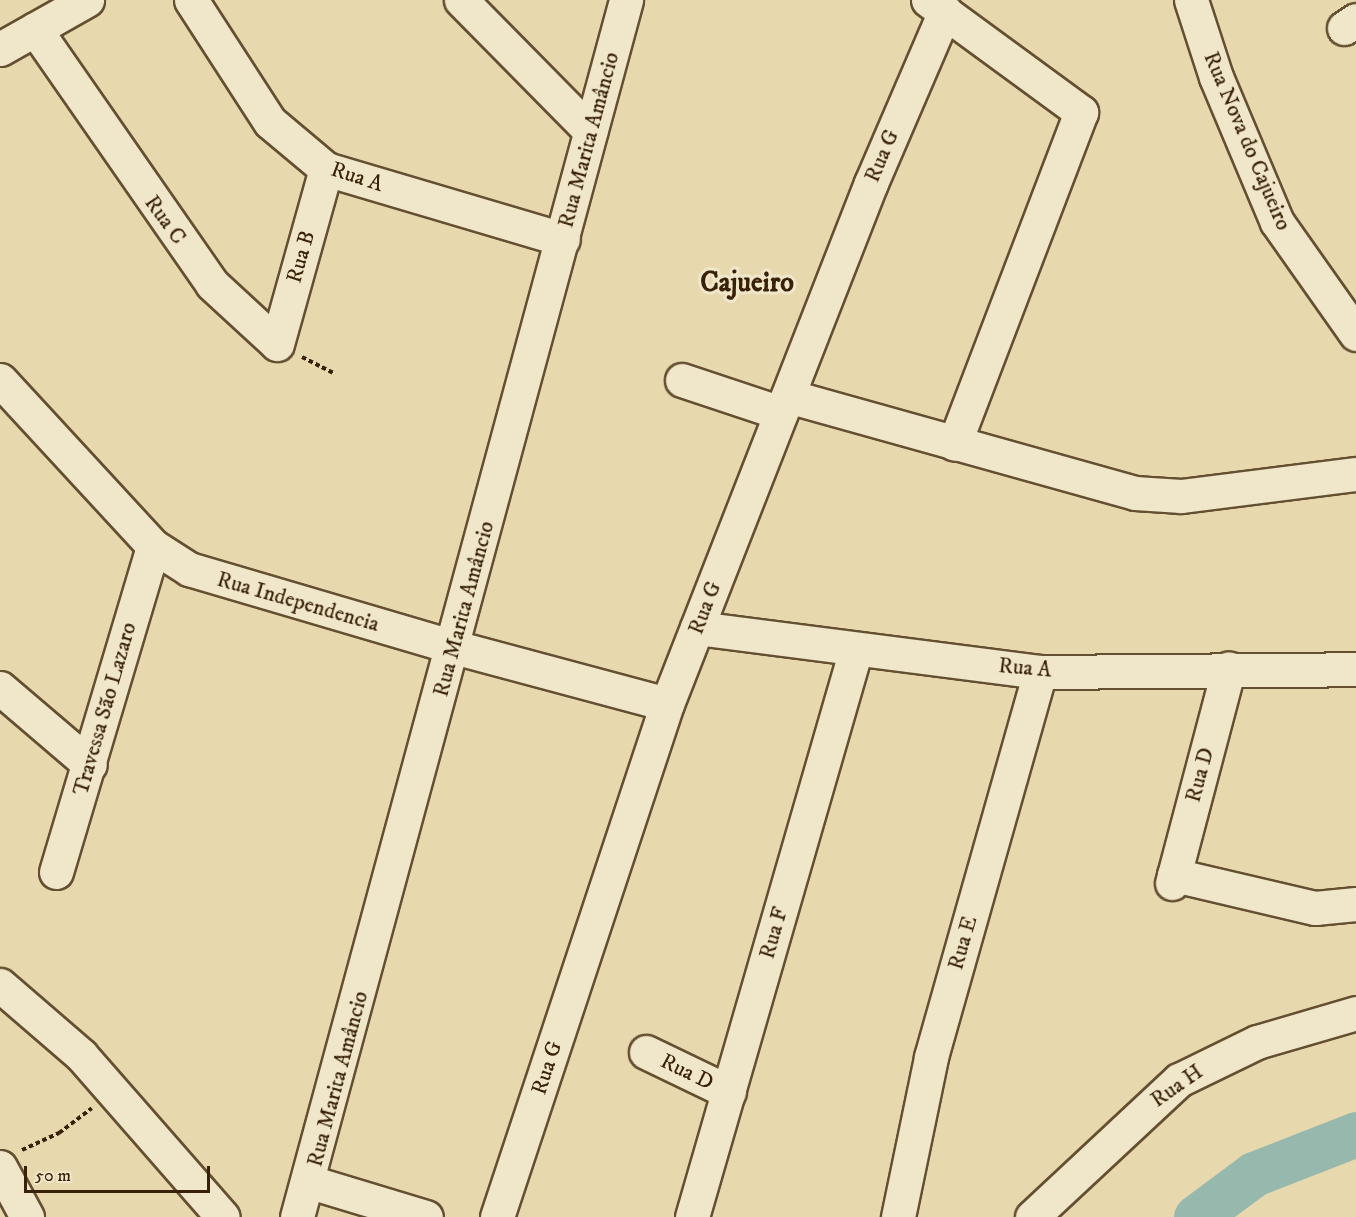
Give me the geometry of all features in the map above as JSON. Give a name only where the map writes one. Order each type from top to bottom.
[{"type":"street","points":[[0,49],[87,0]]},
{"type":"street","name":"Rua A","points":[[191,0],[270,122],[326,169],[563,239]]},
{"type":"street","points":[[461,0],[590,131]]},
{"type":"street","name":"Rua Marita Amâncio","points":[[297,1217],[310,1182],[626,0]]},
{"type":"street","name":"Rua Nova do Cajueiro","points":[[1191,0],[1216,77],[1277,222],[1356,334]]},
{"type":"street","points":[[936,6],[1081,112],[954,444]]},
{"type":"street","name":"Rua G","points":[[497,1217],[667,704],[871,183],[936,6]]},
{"type":"street","name":"Rua C","points":[[34,28],[212,284],[277,344]]},
{"type":"street","name":"Rua B","points":[[277,344],[326,169]]},
{"type":"street","name":"Rua Independencia","points":[[0,380],[153,546],[189,568],[227,582],[454,647],[667,704]]},
{"type":"street","points":[[682,380],[954,444],[1135,493],[1181,496],[1356,474]]},
{"type":"street","name":"Travessa São Lazaro","points":[[56,872],[90,765],[153,546]]},
{"type":"street","name":"Rua A","points":[[697,628],[1040,672],[1229,668],[1356,669]]},
{"type":"street","name":"Rua F","points":[[692,1217],[856,649]]},
{"type":"street","name":"Rua D","points":[[1229,668],[1173,879],[1315,908],[1356,904]]},
{"type":"street","name":"Rua E","points":[[898,1217],[931,1057],[1040,672]]},
{"type":"street","points":[[0,688],[90,765]]},
{"type":"street","points":[[0,985],[81,1055],[223,1217]]},
{"type":"street","name":"Rua H","points":[[1032,1217],[1179,1080],[1257,1042],[1313,1022],[1356,1012]]},
{"type":"street","name":"Rua D","points":[[646,1052],[729,1092]]},
{"type":"street","points":[[4,1169],[27,1217]]},
{"type":"street","points":[[310,1182],[426,1217]]},
{"type":"path","points":[[277,344],[334,373]]},
{"type":"path","points":[[4,1169],[59,1133],[114,1091]]},
{"type":"waterway","points":[[1196,1217],[1254,1174],[1356,1134]]},
{"type":"district","name":"Cajueiro","points":[[747,283]]}]
